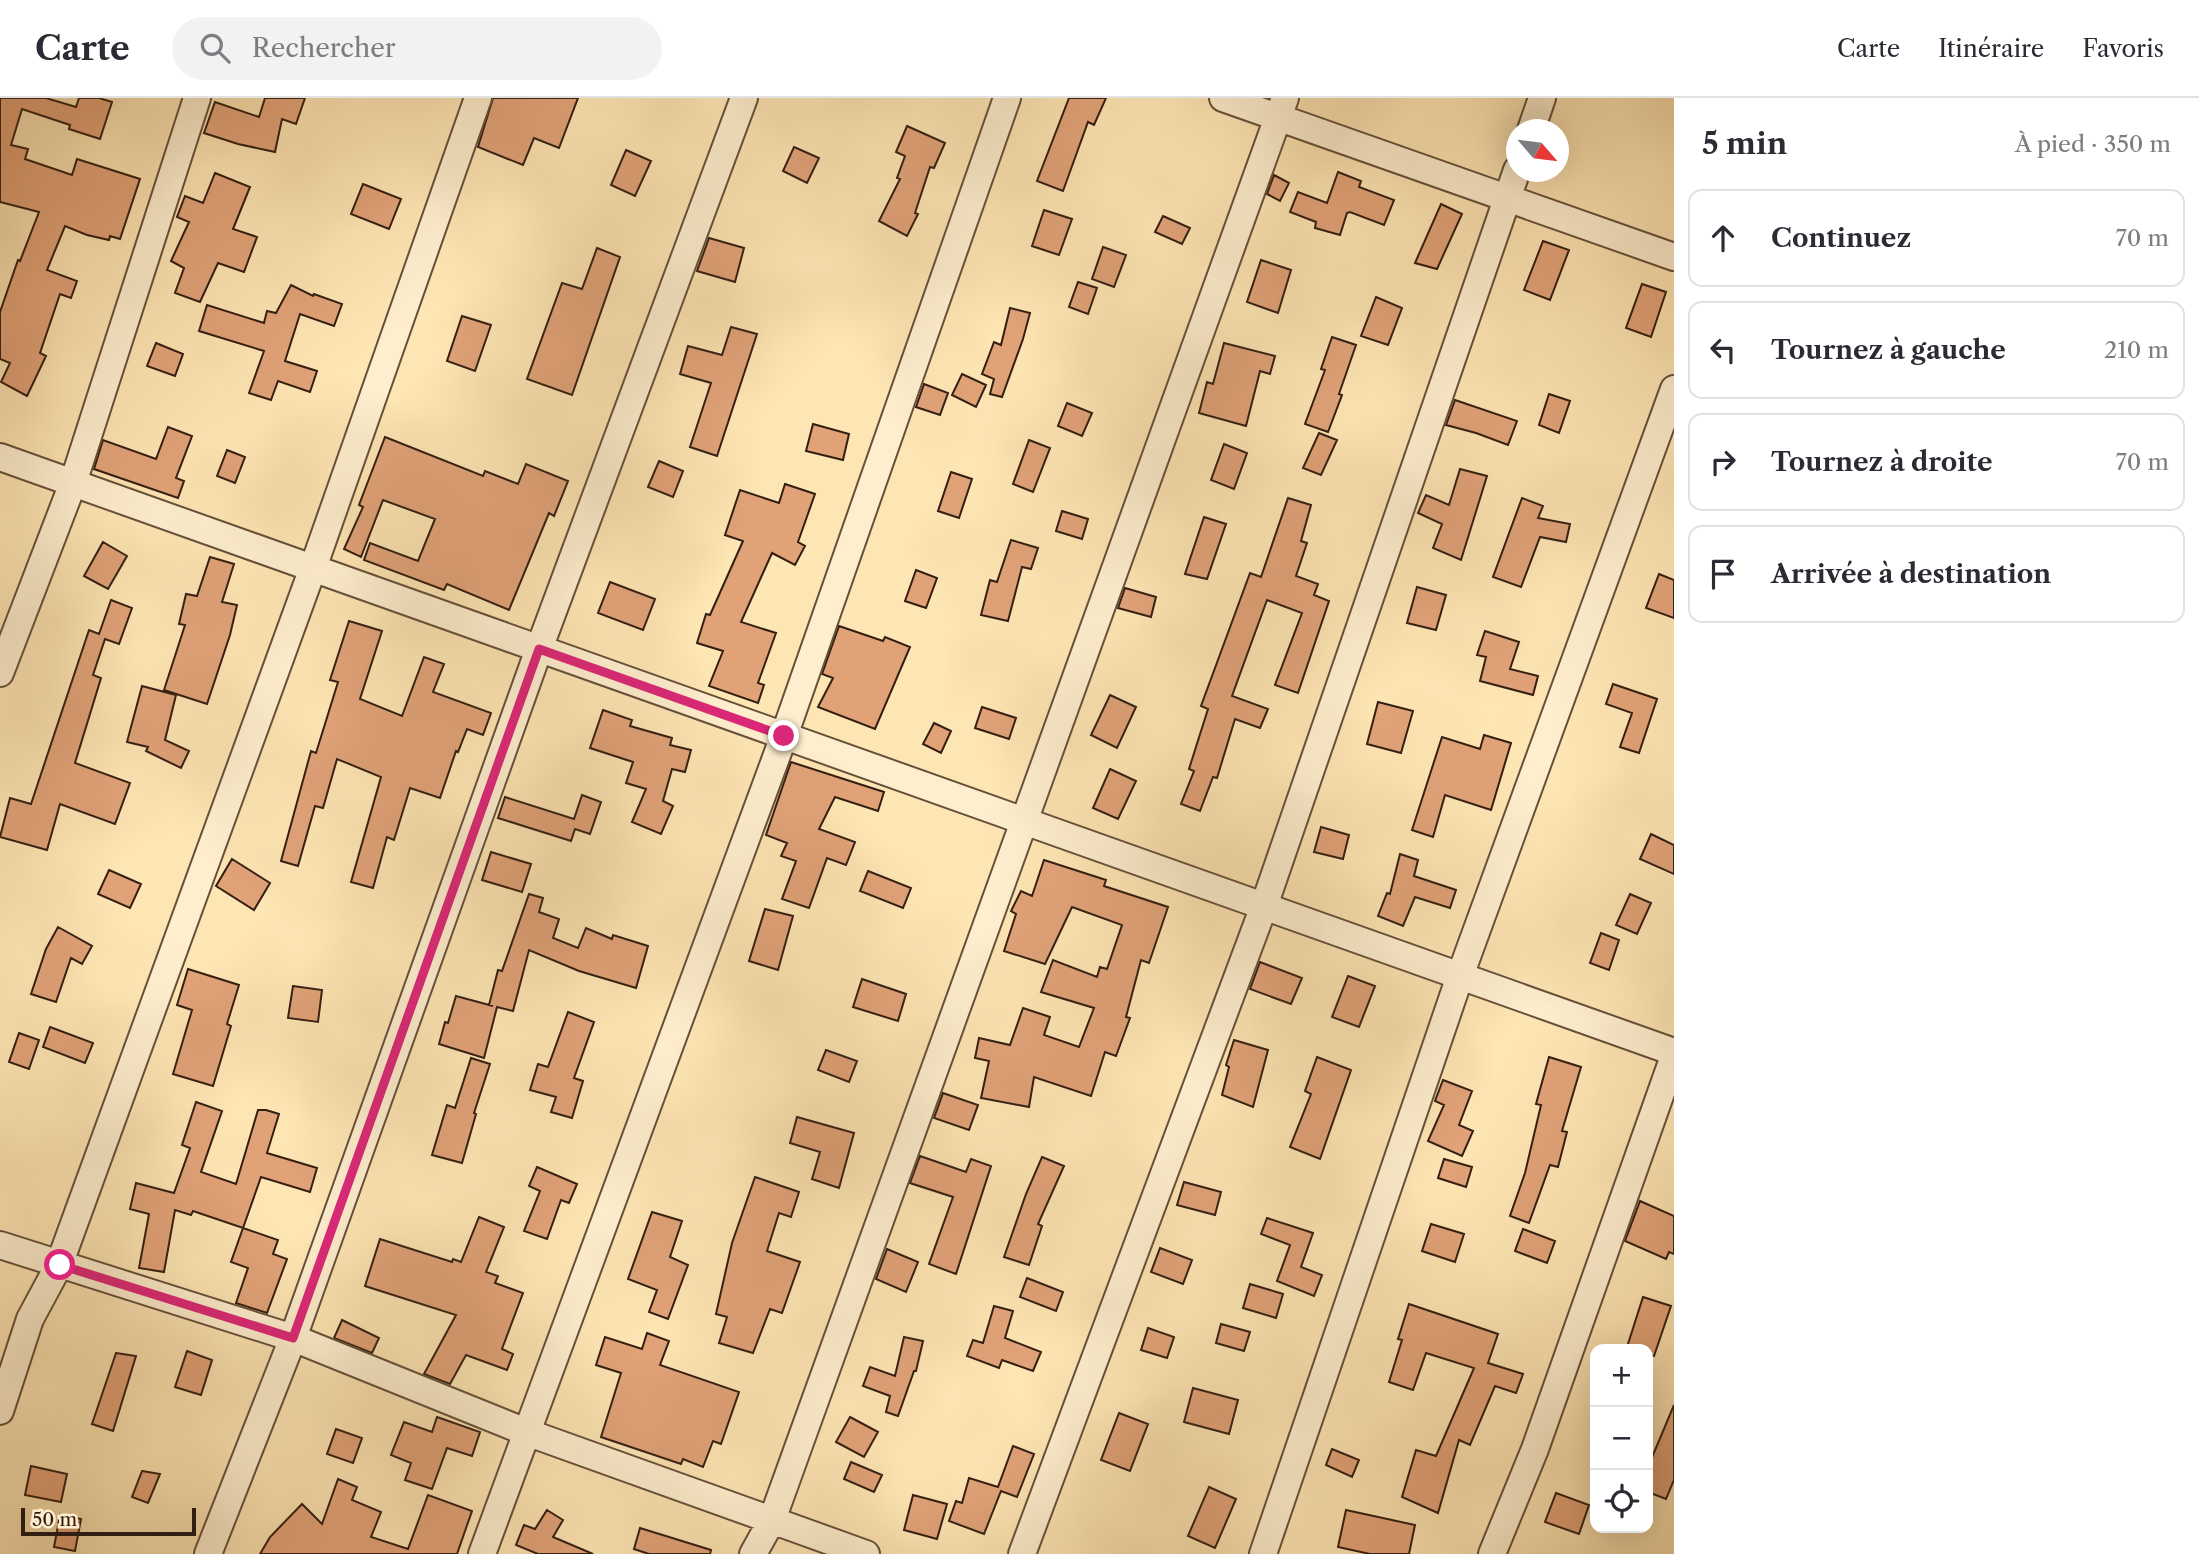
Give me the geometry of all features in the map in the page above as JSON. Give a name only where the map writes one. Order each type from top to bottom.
[{"type":"street","points":[[0,673],[73,483],[197,98]]},
{"type":"street","points":[[0,1411],[30,1319],[60,1265],[313,568],[478,98]]},
{"type":"street","points":[[208,1554],[293,1338],[539,649],[744,98]]},
{"type":"street","points":[[482,1554],[784,736],[1007,98]]},
{"type":"street","points":[[1223,98],[1282,108],[1507,198],[1674,257]]},
{"type":"street","points":[[1535,119],[1542,98]]},
{"type":"street","points":[[752,1554],[772,1520],[1282,108]]},
{"type":"street","points":[[1021,1554],[1264,906],[1513,182]]},
{"type":"street","points":[[1263,1554],[1460,976],[1674,389]]},
{"type":"street","points":[[0,457],[1674,1054],[1535,1449],[1492,1554]]},
{"type":"street","points":[[0,1245],[293,1338],[526,1432],[866,1554]]},
{"type":"building","points":[[0,98],[46,98],[76,107],[79,98],[99,98],[112,102],[100,139],[69,129],[70,125],[22,109],[11,145],[28,149],[25,159],[72,175],[77,159],[140,179],[120,239],[110,236],[109,240],[87,235],[65,226],[47,270],[77,281],[71,298],[60,294],[40,353],[46,356],[27,396],[1,382],[10,363],[0,359],[0,312],[18,260],[20,261],[39,212],[0,202]]},
{"type":"building","points":[[265,98],[305,98],[296,124],[282,119],[275,152],[204,133],[215,102],[259,117]]},
{"type":"building","points":[[493,98],[578,98],[559,148],[534,138],[523,165],[478,147]]},
{"type":"building","points":[[1069,98],[1106,98],[1094,125],[1088,122],[1063,191],[1037,181]]},
{"type":"building","points":[[907,126],[945,143],[934,168],[930,167],[915,213],[918,214],[907,236],[879,221],[900,179],[897,178],[905,156],[896,152]]},
{"type":"building","points":[[794,147],[819,158],[807,183],[783,171]]},
{"type":"building","points":[[626,150],[651,161],[635,196],[611,185]]},
{"type":"building","points":[[1338,172],[1361,181],[1359,187],[1394,200],[1384,225],[1350,212],[1347,213],[1340,235],[1315,228],[1316,222],[1290,212],[1298,192],[1327,203]]},
{"type":"building","points":[[215,173],[250,187],[233,229],[257,237],[244,272],[218,263],[200,302],[175,293],[184,268],[171,261],[189,222],[177,217],[185,196],[203,203]]},
{"type":"building","points":[[1274,175],[1289,183],[1280,201],[1267,194]]},
{"type":"building","points":[[363,184],[401,199],[389,229],[351,214]]},
{"type":"building","points":[[1441,204],[1462,214],[1437,269],[1415,263]]},
{"type":"building","points":[[1044,210],[1072,219],[1059,255],[1032,246]]},
{"type":"building","points":[[1163,216],[1190,228],[1182,244],[1155,232]]},
{"type":"building","points":[[709,238],[744,248],[735,282],[697,271]]},
{"type":"building","points":[[1543,241],[1569,250],[1550,300],[1524,290]]},
{"type":"building","points":[[1103,247],[1126,255],[1114,287],[1092,279]]},
{"type":"building","points":[[597,248],[620,257],[572,395],[527,379],[562,283],[582,289]]},
{"type":"building","points":[[1261,260],[1291,270],[1278,313],[1247,302]]},
{"type":"building","points":[[1078,282],[1097,288],[1088,314],[1069,307]]},
{"type":"building","points":[[1642,284],[1666,292],[1651,337],[1626,328]]},
{"type":"building","points":[[291,285],[313,296],[314,294],[342,304],[334,326],[300,314],[285,361],[317,371],[310,392],[278,381],[271,400],[249,393],[264,351],[199,331],[207,305],[264,323],[267,311],[276,313]]},
{"type":"building","points":[[1376,297],[1402,308],[1388,345],[1361,336]]},
{"type":"building","points":[[1010,308],[1030,313],[1002,397],[990,394],[994,379],[982,374],[994,342],[1001,345]]},
{"type":"building","points":[[462,316],[491,325],[475,371],[447,361]]},
{"type":"building","points":[[731,327],[757,334],[717,456],[690,447],[711,383],[680,374],[688,346],[722,355]]},
{"type":"building","points":[[1332,337],[1356,345],[1328,432],[1305,424],[1325,370],[1321,369]]},
{"type":"building","points":[[156,343],[183,354],[175,376],[147,366]]},
{"type":"building","points":[[1224,343],[1275,356],[1270,374],[1260,371],[1246,426],[1199,413],[1207,382],[1213,384]]},
{"type":"building","points":[[962,374],[986,385],[976,407],[952,395]]},
{"type":"building","points":[[924,384],[948,393],[940,415],[916,407]]},
{"type":"building","points":[[1549,394],[1570,401],[1559,433],[1539,425]]},
{"type":"building","points":[[1455,400],[1517,421],[1508,445],[1446,425]]},
{"type":"building","points":[[1067,403],[1092,413],[1082,436],[1058,426]]},
{"type":"building","points":[[813,424],[849,434],[843,460],[806,451]]},
{"type":"building","points":[[168,427],[192,436],[176,478],[184,481],[178,498],[94,469],[103,440],[156,459]]},
{"type":"building","points":[[1319,433],[1337,440],[1321,475],[1303,468]]},
{"type":"building","points":[[385,437],[483,476],[485,471],[518,484],[526,464],[568,481],[554,516],[549,513],[509,610],[447,584],[444,590],[364,560],[370,543],[418,561],[435,519],[383,500],[361,557],[344,549],[363,507],[359,505]]},
{"type":"building","points":[[1029,440],[1050,448],[1033,492],[1013,484]]},
{"type":"building","points":[[1224,444],[1247,453],[1234,489],[1211,480]]},
{"type":"building","points":[[227,450],[245,457],[235,483],[217,476]]},
{"type":"building","points":[[659,461],[683,471],[673,497],[648,487]]},
{"type":"building","points":[[1460,469],[1487,476],[1461,560],[1433,548],[1442,524],[1418,513],[1426,495],[1449,505]]},
{"type":"building","points":[[951,472],[972,479],[959,518],[938,511]]},
{"type":"building","points":[[785,484],[815,494],[798,542],[805,546],[795,565],[772,553],[741,622],[776,633],[758,683],[764,685],[758,703],[709,686],[723,651],[697,643],[706,614],[710,615],[743,541],[725,535],[740,490],[779,503]]},
{"type":"building","points":[[1288,498],[1311,505],[1301,541],[1307,543],[1296,576],[1318,584],[1314,595],[1329,601],[1298,693],[1275,685],[1302,613],[1267,600],[1232,696],[1268,709],[1260,728],[1235,719],[1217,778],[1213,777],[1200,811],[1181,804],[1194,771],[1189,769],[1208,709],[1201,706],[1250,573],[1261,577]]},
{"type":"building","points":[[1522,498],[1543,506],[1538,518],[1570,524],[1566,542],[1540,537],[1521,587],[1493,577]]},
{"type":"building","points":[[1062,511],[1088,519],[1082,539],[1056,531]]},
{"type":"building","points":[[1204,517],[1226,524],[1207,579],[1185,574]]},
{"type":"building","points":[[1011,540],[1038,548],[1031,569],[1022,567],[1008,621],[981,615],[990,580],[997,582]]},
{"type":"building","points":[[103,542],[127,556],[108,589],[84,576]]},
{"type":"building","points":[[210,557],[234,564],[222,602],[237,605],[207,704],[164,690],[185,625],[179,624],[186,594],[197,596]]},
{"type":"building","points":[[916,570],[937,578],[926,608],[905,601]]},
{"type":"building","points":[[1659,574],[1674,580],[1674,618],[1646,608]]},
{"type":"building","points":[[610,582],[655,599],[643,630],[598,613]]},
{"type":"building","points":[[1417,587],[1446,595],[1436,630],[1407,623]]},
{"type":"building","points":[[1125,588],[1156,597],[1151,617],[1118,608]]},
{"type":"building","points":[[111,600],[132,608],[119,644],[105,639],[93,675],[101,678],[75,763],[130,783],[115,824],[60,804],[47,850],[0,837],[10,798],[31,804],[89,630],[99,634]]},
{"type":"building","points":[[349,621],[382,631],[360,699],[402,716],[424,657],[444,664],[433,692],[491,713],[483,735],[467,729],[458,752],[456,751],[440,798],[410,788],[394,840],[387,837],[373,888],[351,882],[381,777],[337,759],[323,808],[315,806],[298,866],[281,861],[311,751],[316,753],[338,682],[330,680]]},
{"type":"building","points":[[839,626],[883,641],[885,637],[910,647],[875,729],[818,707],[833,678],[822,674]]},
{"type":"building","points":[[1485,631],[1519,642],[1510,669],[1538,676],[1533,695],[1480,681],[1486,657],[1477,655]]},
{"type":"building","points":[[1613,684],[1657,699],[1639,753],[1620,747],[1632,713],[1606,704]]},
{"type":"building","points":[[142,686],[176,695],[165,740],[189,751],[181,768],[146,751],[148,747],[127,742]]},
{"type":"building","points":[[1110,695],[1136,707],[1117,748],[1091,735]]},
{"type":"building","points":[[1378,702],[1413,711],[1401,753],[1367,744]]},
{"type":"building","points":[[982,707],[1016,718],[1009,739],[975,728]]},
{"type":"building","points":[[603,710],[632,720],[630,726],[672,738],[670,745],[691,750],[685,772],[672,769],[663,801],[673,806],[661,834],[632,822],[646,789],[626,783],[633,762],[590,748]]},
{"type":"building","points":[[934,723],[951,731],[941,753],[923,744]]},
{"type":"building","points":[[1484,735],[1511,743],[1491,810],[1445,795],[1433,837],[1412,830],[1442,737],[1480,749]]},
{"type":"building","points":[[791,762],[884,792],[878,811],[835,797],[819,829],[855,842],[846,865],[827,858],[809,908],[782,899],[796,861],[781,856],[787,843],[766,835]]},
{"type":"building","points":[[1110,769],[1136,781],[1118,819],[1093,808]]},
{"type":"building","points":[[582,795],[601,802],[590,834],[575,829],[571,841],[498,818],[505,797],[574,819]]},
{"type":"building","points":[[1321,827],[1349,835],[1343,859],[1314,852]]},
{"type":"building","points":[[1651,834],[1674,845],[1674,874],[1640,859]]},
{"type":"building","points":[[491,852],[531,864],[522,892],[482,880]]},
{"type":"building","points":[[1400,854],[1418,860],[1414,876],[1456,890],[1450,908],[1415,897],[1403,926],[1378,916],[1387,893],[1390,894]]},
{"type":"building","points":[[232,859],[270,883],[254,910],[216,886]]},
{"type":"building","points":[[1044,860],[1106,880],[1104,886],[1168,907],[1149,963],[1141,960],[1126,1017],[1130,1018],[1116,1056],[1105,1052],[1091,1096],[1034,1077],[1029,1107],[981,1098],[989,1061],[975,1058],[979,1038],[1010,1045],[1023,1008],[1050,1017],[1044,1035],[1079,1047],[1094,1008],[1041,992],[1053,960],[1097,977],[1100,967],[1107,969],[1122,925],[1072,907],[1045,964],[1004,951],[1016,914],[1011,911],[1021,891],[1032,896]]},
{"type":"building","points":[[109,870],[141,884],[130,908],[98,894]]},
{"type":"building","points":[[868,871],[911,888],[903,908],[860,891]]},
{"type":"building","points":[[529,894],[543,898],[539,912],[559,919],[553,938],[578,948],[586,928],[612,939],[613,935],[648,946],[636,988],[579,971],[529,950],[513,1011],[497,1007],[484,1058],[439,1044],[456,996],[489,1005],[498,970],[502,971]]},
{"type":"building","points":[[1630,894],[1651,903],[1637,934],[1616,925]]},
{"type":"building","points":[[765,909],[793,916],[778,970],[749,961]]},
{"type":"building","points":[[58,927],[92,946],[82,964],[71,958],[56,1002],[31,994],[46,949]]},
{"type":"building","points":[[1601,933],[1619,940],[1609,970],[1590,963]]},
{"type":"building","points":[[1260,962],[1302,978],[1291,1004],[1250,989]]},
{"type":"building","points":[[188,969],[239,985],[227,1024],[231,1026],[213,1086],[173,1074],[192,1010],[177,1005]]},
{"type":"building","points":[[1348,976],[1375,986],[1359,1027],[1332,1017]]},
{"type":"building","points":[[862,979],[906,994],[898,1021],[853,1007]]},
{"type":"building","points":[[293,986],[322,990],[318,1022],[288,1018]]},
{"type":"building","points":[[568,1012],[594,1022],[574,1078],[583,1081],[572,1118],[551,1112],[556,1097],[530,1090],[538,1064],[548,1067]]},
{"type":"building","points":[[50,1027],[93,1043],[85,1063],[43,1047]]},
{"type":"building","points":[[19,1033],[39,1040],[29,1069],[9,1062]]},
{"type":"building","points":[[1234,1040],[1268,1050],[1253,1107],[1222,1095],[1229,1067],[1226,1065]]},
{"type":"building","points":[[826,1050],[857,1061],[849,1082],[818,1070]]},
{"type":"building","points":[[1317,1057],[1351,1070],[1320,1159],[1290,1147],[1311,1094],[1305,1091]]},
{"type":"building","points":[[1549,1057],[1581,1067],[1562,1131],[1567,1132],[1558,1167],[1550,1165],[1529,1223],[1510,1216],[1525,1173],[1541,1105],[1536,1104]]},
{"type":"building","points":[[471,1058],[490,1064],[462,1163],[432,1155],[447,1105],[455,1108]]},
{"type":"building","points":[[1443,1080],[1472,1091],[1459,1125],[1473,1131],[1462,1156],[1428,1141],[1444,1105],[1435,1101]]},
{"type":"building","points":[[943,1093],[978,1105],[969,1130],[934,1118]]},
{"type":"building","points":[[196,1102],[222,1111],[201,1172],[236,1184],[258,1110],[266,1110],[279,1114],[267,1153],[317,1168],[310,1192],[261,1177],[243,1228],[193,1211],[191,1215],[175,1210],[164,1272],[139,1268],[149,1214],[130,1209],[136,1183],[174,1193],[190,1148],[182,1145]]},
{"type":"building","points":[[797,1117],[854,1133],[839,1188],[812,1179],[820,1152],[790,1143]]},
{"type":"building","points":[[920,1156],[966,1172],[971,1159],[991,1166],[956,1274],[929,1264],[953,1197],[910,1183]]},
{"type":"building","points":[[1042,1157],[1064,1166],[1038,1224],[1042,1226],[1029,1265],[1004,1257]]},
{"type":"building","points":[[1444,1159],[1472,1167],[1466,1187],[1438,1178]]},
{"type":"building","points":[[537,1167],[577,1184],[569,1203],[561,1200],[547,1239],[524,1231],[540,1191],[529,1186]]},
{"type":"building","points":[[755,1177],[799,1192],[791,1217],[779,1213],[767,1251],[800,1262],[782,1313],[770,1309],[753,1353],[719,1343],[727,1317],[716,1314],[732,1243]]},
{"type":"building","points":[[1184,1182],[1221,1192],[1215,1215],[1177,1205]]},
{"type":"building","points":[[1640,1201],[1674,1216],[1674,1254],[1669,1252],[1666,1259],[1625,1241]]},
{"type":"building","points":[[652,1212],[682,1221],[670,1257],[688,1265],[668,1319],[649,1312],[657,1290],[628,1279]]},
{"type":"building","points":[[479,1217],[504,1227],[486,1272],[498,1276],[495,1283],[523,1293],[502,1349],[513,1354],[507,1370],[466,1355],[450,1384],[424,1374],[456,1315],[365,1286],[380,1239],[452,1262],[453,1259],[461,1262]]},
{"type":"building","points":[[1267,1218],[1313,1233],[1301,1267],[1322,1275],[1314,1296],[1277,1281],[1290,1245],[1261,1234]]},
{"type":"building","points":[[1431,1224],[1464,1234],[1455,1262],[1422,1251]]},
{"type":"building","points":[[243,1228],[278,1240],[273,1254],[287,1259],[267,1313],[236,1303],[248,1268],[231,1262]]},
{"type":"building","points":[[1523,1229],[1555,1241],[1547,1263],[1515,1251]]},
{"type":"building","points":[[1160,1248],[1192,1260],[1183,1284],[1151,1272]]},
{"type":"building","points":[[887,1249],[918,1262],[906,1292],[876,1279]]},
{"type":"building","points":[[1027,1278],[1063,1292],[1056,1311],[1020,1297]]},
{"type":"building","points":[[1250,1284],[1283,1294],[1276,1318],[1243,1308]]},
{"type":"building","points":[[1643,1297],[1671,1306],[1654,1356],[1653,1344],[1628,1344]]},
{"type":"building","points":[[1409,1304],[1498,1334],[1488,1363],[1523,1374],[1516,1393],[1495,1386],[1470,1445],[1459,1440],[1438,1513],[1402,1497],[1416,1450],[1436,1456],[1474,1368],[1426,1353],[1413,1390],[1389,1382],[1402,1340],[1398,1339]]},
{"type":"building","points":[[994,1306],[1013,1311],[1005,1338],[1041,1352],[1033,1371],[1002,1360],[999,1368],[967,1356],[973,1340],[983,1343]]},
{"type":"building","points":[[342,1320],[379,1338],[372,1353],[334,1338]]},
{"type":"building","points":[[1221,1324],[1250,1332],[1244,1351],[1216,1343]]},
{"type":"building","points":[[1148,1328],[1174,1337],[1167,1358],[1141,1350]]},
{"type":"building","points":[[647,1333],[669,1341],[660,1365],[739,1392],[721,1444],[713,1441],[703,1467],[683,1459],[681,1464],[601,1437],[621,1373],[596,1365],[605,1337],[642,1349]]},
{"type":"building","points":[[904,1337],[923,1341],[916,1371],[898,1416],[886,1412],[890,1396],[863,1386],[870,1367],[895,1376]]},
{"type":"building","points":[[187,1351],[212,1360],[201,1395],[175,1387]]},
{"type":"building","points":[[116,1353],[136,1356],[113,1431],[92,1424]]},
{"type":"building","points":[[1193,1388],[1238,1400],[1229,1434],[1184,1422]]},
{"type":"building","points":[[1674,1405],[1674,1480],[1666,1499],[1653,1494],[1653,1455]]},
{"type":"building","points":[[1119,1413],[1148,1424],[1130,1471],[1101,1460]]},
{"type":"building","points":[[437,1417],[480,1432],[472,1456],[447,1448],[432,1489],[405,1480],[411,1463],[391,1455],[404,1422],[432,1432]]},
{"type":"building","points":[[850,1417],[878,1432],[864,1457],[836,1442]]},
{"type":"building","points":[[336,1429],[362,1438],[353,1463],[327,1454]]},
{"type":"building","points":[[1013,1446],[1034,1454],[1017,1497],[1001,1491],[984,1534],[949,1521],[956,1501],[962,1503],[969,1478],[998,1487]]},
{"type":"building","points":[[1332,1449],[1359,1460],[1352,1477],[1326,1465]]},
{"type":"building","points":[[851,1462],[882,1475],[874,1492],[844,1479]]},
{"type":"building","points":[[31,1466],[67,1474],[61,1502],[25,1495]]},
{"type":"building","points":[[142,1471],[160,1474],[148,1503],[132,1497]]},
{"type":"building","points":[[338,1479],[357,1487],[352,1500],[381,1512],[371,1537],[408,1549],[428,1495],[472,1511],[457,1554],[260,1554],[270,1537],[302,1504],[322,1524]]},
{"type":"building","points":[[1209,1487],[1236,1499],[1215,1548],[1188,1536]]},
{"type":"building","points":[[1556,1493],[1589,1505],[1579,1534],[1545,1522]]},
{"type":"building","points":[[913,1495],[947,1504],[937,1539],[904,1530]]},
{"type":"building","points":[[547,1510],[563,1520],[553,1537],[593,1554],[538,1554],[516,1545],[524,1525],[535,1529]]},
{"type":"building","points":[[1346,1510],[1415,1525],[1409,1554],[1370,1554],[1338,1547]]},
{"type":"building","points":[[60,1515],[81,1519],[75,1551],[54,1547]]},
{"type":"building","points":[[640,1528],[711,1550],[710,1554],[649,1554],[634,1549]]},
{"type":"route","points":[[60,1265],[293,1338],[539,649],[784,736]]}]
